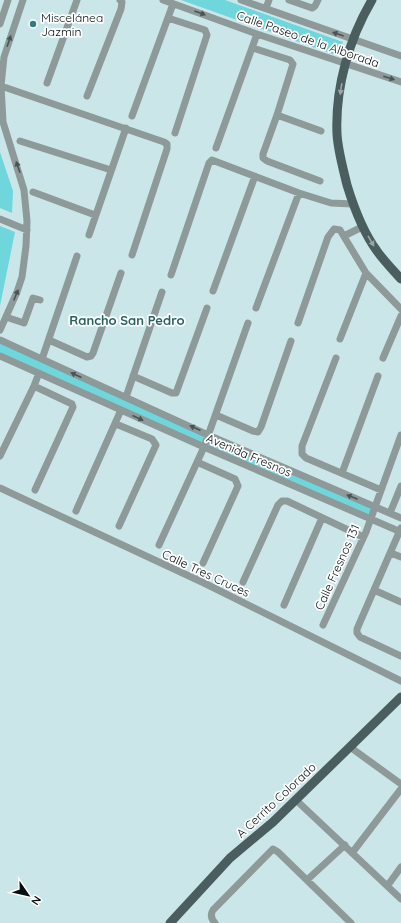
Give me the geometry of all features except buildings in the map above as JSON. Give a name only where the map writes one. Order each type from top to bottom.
[{"type":"main road","points":[[372,0],[353,39],[344,64],[337,134],[340,156],[352,204],[362,227],[377,251],[401,279]]},
{"type":"main road","name":"A Cerrito Colorado","points":[[170,923],[230,858],[273,822],[401,697]]},
{"type":"street","points":[[0,24],[8,0]]},
{"type":"street","points":[[0,330],[17,292],[25,262],[27,230],[24,190],[3,122],[1,86],[2,56],[23,0]]},
{"type":"street","points":[[47,83],[77,0]]},
{"type":"street","points":[[87,96],[121,9],[122,2],[120,0]]},
{"type":"street","name":"Calle Paseo de la Alborada","points":[[163,0],[344,64],[401,82]]},
{"type":"street","name":"Calle Paseo de la Alborada","points":[[241,0],[401,56]]},
{"type":"street","points":[[266,8],[269,0]]},
{"type":"street","points":[[289,0],[312,8],[318,0]]},
{"type":"street","points":[[132,116],[173,4]]},
{"type":"street","points":[[168,18],[207,32],[207,39],[175,132]]},
{"type":"street","points":[[216,148],[257,34]]},
{"type":"street","points":[[253,48],[292,62],[263,158],[267,161],[320,181]]},
{"type":"street","points":[[1,86],[126,128],[164,142],[168,146],[132,255]]},
{"type":"street","points":[[277,115],[321,131]]},
{"type":"street","points":[[89,235],[126,128]]},
{"type":"street","points":[[20,141],[111,170]]},
{"type":"street","points":[[171,275],[210,161],[215,160],[331,204],[352,204]]},
{"type":"street","points":[[214,291],[255,176]]},
{"type":"street","points":[[33,192],[95,215]]},
{"type":"street","points":[[256,308],[299,193]]},
{"type":"street","points":[[0,219],[27,230]]},
{"type":"street","points":[[344,236],[362,227]]},
{"type":"street","points":[[298,323],[328,237],[334,229],[340,230],[366,273],[401,310]]},
{"type":"street","points":[[42,359],[77,256]]},
{"type":"street","points":[[49,340],[86,357],[91,356],[121,273]]},
{"type":"street","points":[[340,339],[366,273]]},
{"type":"street","points":[[126,397],[162,292]]},
{"type":"street","points":[[6,317],[24,322],[33,298]]},
{"type":"street","points":[[133,376],[172,393],[176,393],[206,308]]},
{"type":"street","points":[[383,358],[401,316]]},
{"type":"street","points":[[159,545],[204,447],[248,323]]},
{"type":"street","name":"Avenida Fresnos","points":[[0,340],[208,435],[401,518]]},
{"type":"street","points":[[216,415],[258,432],[291,340]]},
{"type":"street","name":"Avenida Fresnos","points":[[0,356],[204,447],[400,531]]},
{"type":"street","points":[[336,358],[301,450],[302,454],[306,458],[342,472],[381,490]]},
{"type":"street","points":[[0,456],[39,373]]},
{"type":"street","points":[[342,472],[378,376]]},
{"type":"street","points":[[90,396],[95,383]]},
{"type":"street","points":[[34,386],[73,405],[35,490]]},
{"type":"street","points":[[76,511],[121,410]]},
{"type":"street","points":[[116,424],[152,439],[156,445],[119,526]]},
{"type":"street","name":"Calle Fresnos 131","points":[[323,625],[371,519],[401,435]]},
{"type":"street","points":[[197,462],[235,479],[238,486],[203,563]]},
{"type":"street","points":[[390,513],[399,495],[401,486]]},
{"type":"street","name":"Calle Tres Cruces","points":[[0,488],[204,583],[401,681]]},
{"type":"street","points":[[243,582],[280,503],[287,501],[363,537]]},
{"type":"street","points":[[284,605],[322,518]]},
{"type":"street","points":[[400,531],[357,626],[357,633],[360,637],[401,656]]},
{"type":"street","points":[[391,553],[401,558]]},
{"type":"street","points":[[374,590],[401,602]]},
{"type":"street","points":[[350,747],[401,784]]},
{"type":"street","points":[[352,853],[401,789]]},
{"type":"street","points":[[296,800],[401,899]]},
{"type":"street","points":[[307,880],[344,845]]},
{"type":"street","points":[[215,923],[211,916],[213,910],[271,850],[276,851],[351,923]]},
{"type":"street","points":[[388,886],[401,867]]},
{"type":"shaded area","points":[[181,0],[225,0],[343,42],[338,56]]},
{"type":"shaded area","points":[[0,152],[13,191],[12,213],[0,208]]},
{"type":"shaded area","points":[[0,226],[15,232],[0,306]]},
{"type":"shaded area","points":[[0,340],[375,507],[371,519],[0,356]]},
{"type":"place","name":"Miscelánea Jazmin","points":[[33,24]]},
{"type":"district","name":"Rancho San Pedro","points":[[127,320]]}]
